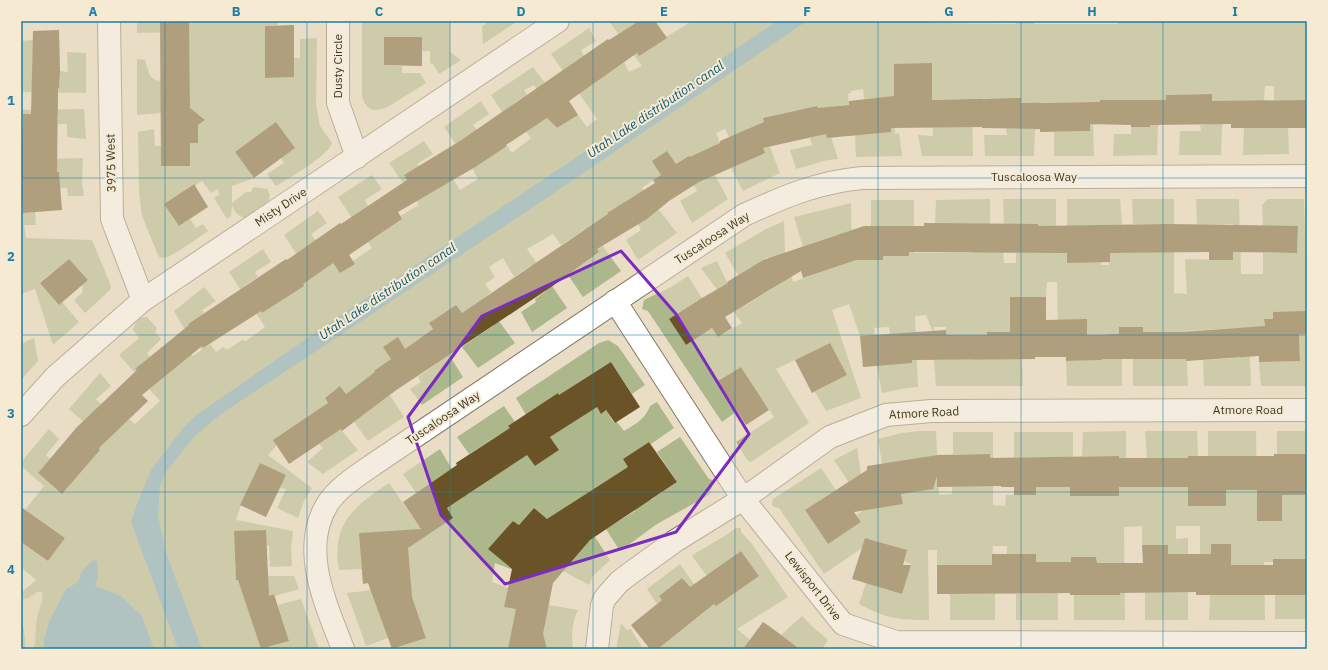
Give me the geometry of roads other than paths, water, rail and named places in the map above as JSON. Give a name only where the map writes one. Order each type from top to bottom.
[{"type":"street","name":"3975 West","points":[[109,21],[112,219],[143,300]]},
{"type":"street","name":"Dusty Circle","points":[[338,21],[338,103],[357,157]]},
{"type":"street","name":"Misty Drive","points":[[21,414],[55,377],[143,300],[558,21]]},
{"type":"street","name":"Tuscaloosa Way","points":[[343,649],[320,588],[315,547],[322,516],[328,503],[337,493],[356,476],[744,215],[798,192],[826,184],[856,178],[1307,176]]},
{"type":"street","name":"Lewisport Drive","points":[[615,301],[743,499],[843,624],[896,642],[1307,643]]},
{"type":"street","name":"Atmore Road","points":[[597,649],[602,605],[605,598],[619,582],[675,541],[743,499],[830,437],[886,415],[931,411],[1307,410]]},
{"type":"water","name":"Utah Lake distribution canal","points":[[777,21],[807,21],[523,214],[221,414],[194,437],[165,473],[160,487],[158,515],[165,550],[202,649],[178,649],[131,522],[151,470],[184,427],[195,416],[316,332]]},
{"type":"water","points":[[93,560],[97,561],[98,577],[95,586],[121,596],[142,616],[154,649],[44,649],[44,639],[49,622],[66,589],[78,582],[82,571]]}]
